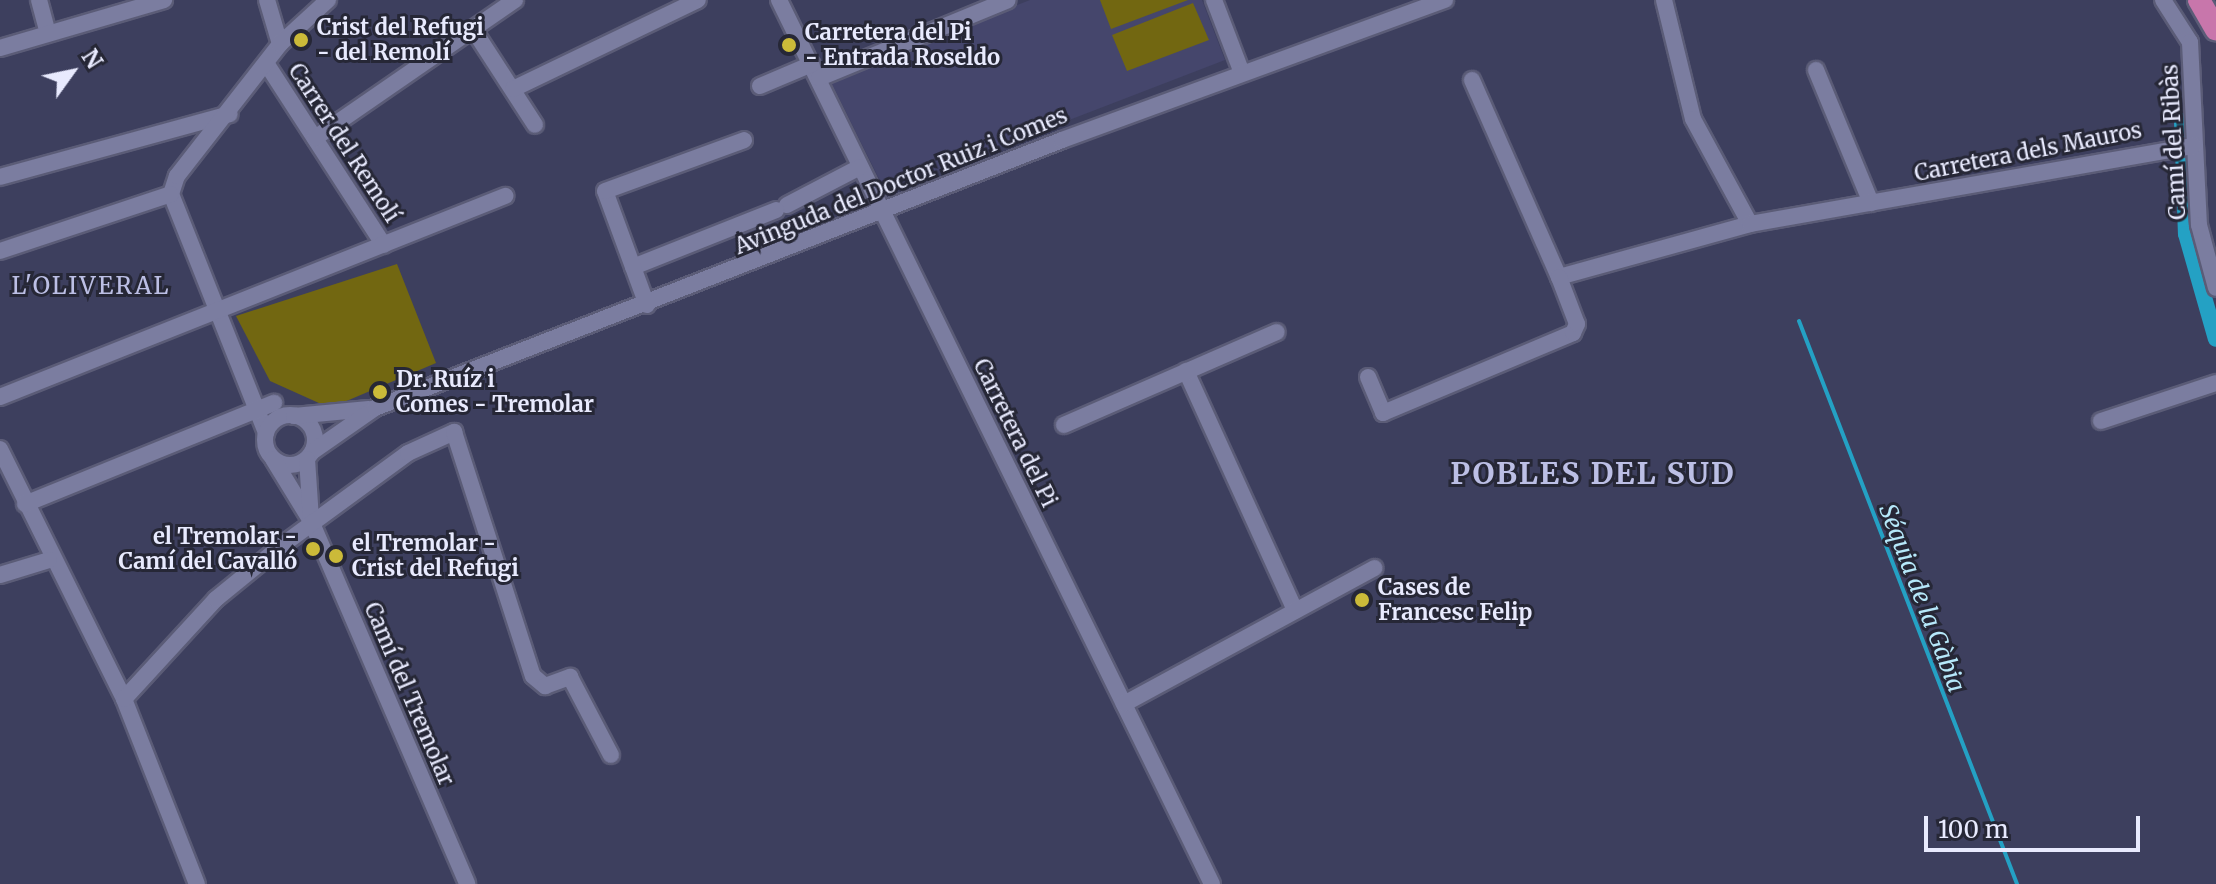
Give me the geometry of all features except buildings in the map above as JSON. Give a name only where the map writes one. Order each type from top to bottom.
[{"type":"highway","points":[[2199,0],[2216,29]]},
{"type":"street","points":[[39,0],[48,33]]},
{"type":"street","points":[[0,48],[48,33],[112,7],[164,0]]},
{"type":"street","points":[[267,0],[280,44]]},
{"type":"street","points":[[246,375],[274,403],[310,425],[309,455],[290,465],[273,459],[266,433],[252,414],[246,375],[220,305],[171,194],[177,176],[232,113],[268,66],[280,44],[328,0]]},
{"type":"street","points":[[315,138],[515,0]]},
{"type":"street","points":[[513,89],[698,0]]},
{"type":"street","name":"Carretera del Pi","points":[[779,0],[1212,884]]},
{"type":"street","points":[[760,86],[815,71],[1008,0]]},
{"type":"street","points":[[1214,0],[1242,73]]},
{"type":"street","name":"Avinguda del Doctor Ruiz i Comes","points":[[309,455],[375,408],[1242,73],[1445,0]]},
{"type":"street","points":[[1664,0],[1693,119],[1750,224]]},
{"type":"street","name":"Camí del Ribàs","points":[[2163,0],[2190,42],[2199,225],[2216,288]]},
{"type":"street","points":[[473,29],[535,125]]},
{"type":"street","name":"Carrer del Remolí","points":[[268,66],[384,245]]},
{"type":"street","points":[[1816,70],[1871,203]]},
{"type":"street","points":[[1368,377],[1383,413],[1573,333],[1577,324],[1472,80]]},
{"type":"street","points":[[0,177],[232,113]]},
{"type":"street","points":[[647,305],[605,191],[744,140]]},
{"type":"street","name":"Carretera dels Mauros","points":[[1559,277],[1750,224],[2194,146]]},
{"type":"street","name":"Avinguda del Doctor Ruiz i Comes","points":[[633,267],[781,208],[860,167]]},
{"type":"street","points":[[0,251],[171,194]]},
{"type":"street","points":[[0,397],[220,305],[384,245],[505,196]]},
{"type":"street","points":[[1064,425],[1277,332]]},
{"type":"street","points":[[1186,371],[1295,610]]},
{"type":"street","points":[[2101,421],[2216,383]]},
{"type":"street","points":[[25,504],[112,465],[143,460],[274,403]]},
{"type":"street","name":"Avinguda del Doctor Ruiz i Comes","points":[[292,416],[375,408]]},
{"type":"street","points":[[266,433],[292,416]]},
{"type":"street","points":[[124,699],[216,599],[311,521],[408,453],[454,432],[533,676],[545,686],[570,677],[611,755]]},
{"type":"street","points":[[0,449],[49,560],[124,699],[197,884]]},
{"type":"street","name":"Camí del Tremolar","points":[[309,455],[311,521]]},
{"type":"street","name":"Camí del Tremolar","points":[[273,459],[311,521],[467,884]]},
{"type":"street","points":[[0,575],[49,560]]},
{"type":"street","points":[[1124,704],[1374,568]]},
{"type":"shaded area","points":[[1030,0],[1202,0],[1225,60],[885,191],[830,80]]},
{"type":"shaded area","points":[[1100,0],[1188,0],[1111,29]]},
{"type":"shaded area","points":[[1193,3],[1209,40],[1127,71],[1112,35]]},
{"type":"shaded area","points":[[397,264],[436,363],[330,408],[270,381],[236,316]]},
{"type":"waterway","points":[[2182,121],[2186,234],[2216,339]]},
{"type":"waterway","name":"Séquia de la Gàbia","points":[[1799,321],[2017,884]]},
{"type":"place","name":"Crist del Refugi - del Remolí","points":[[301,40]]},
{"type":"place","name":"Carretera del Pi - Entrada Roseldo","points":[[789,45]]},
{"type":"place","name":"Dr. Ruíz i Comes - Tremolar","points":[[380,392]]},
{"type":"place","name":"el Tremolar - Camí del Cavalló","points":[[313,549]]},
{"type":"place","name":"el Tremolar - Crist del Refugi","points":[[336,556]]},
{"type":"place","name":"Cases de Francesc Felip","points":[[1362,600]]},
{"type":"district","name":"L'OLIVERAL","points":[[91,286]]},
{"type":"district","name":"POBLES DEL SUD","points":[[1593,473]]}]
